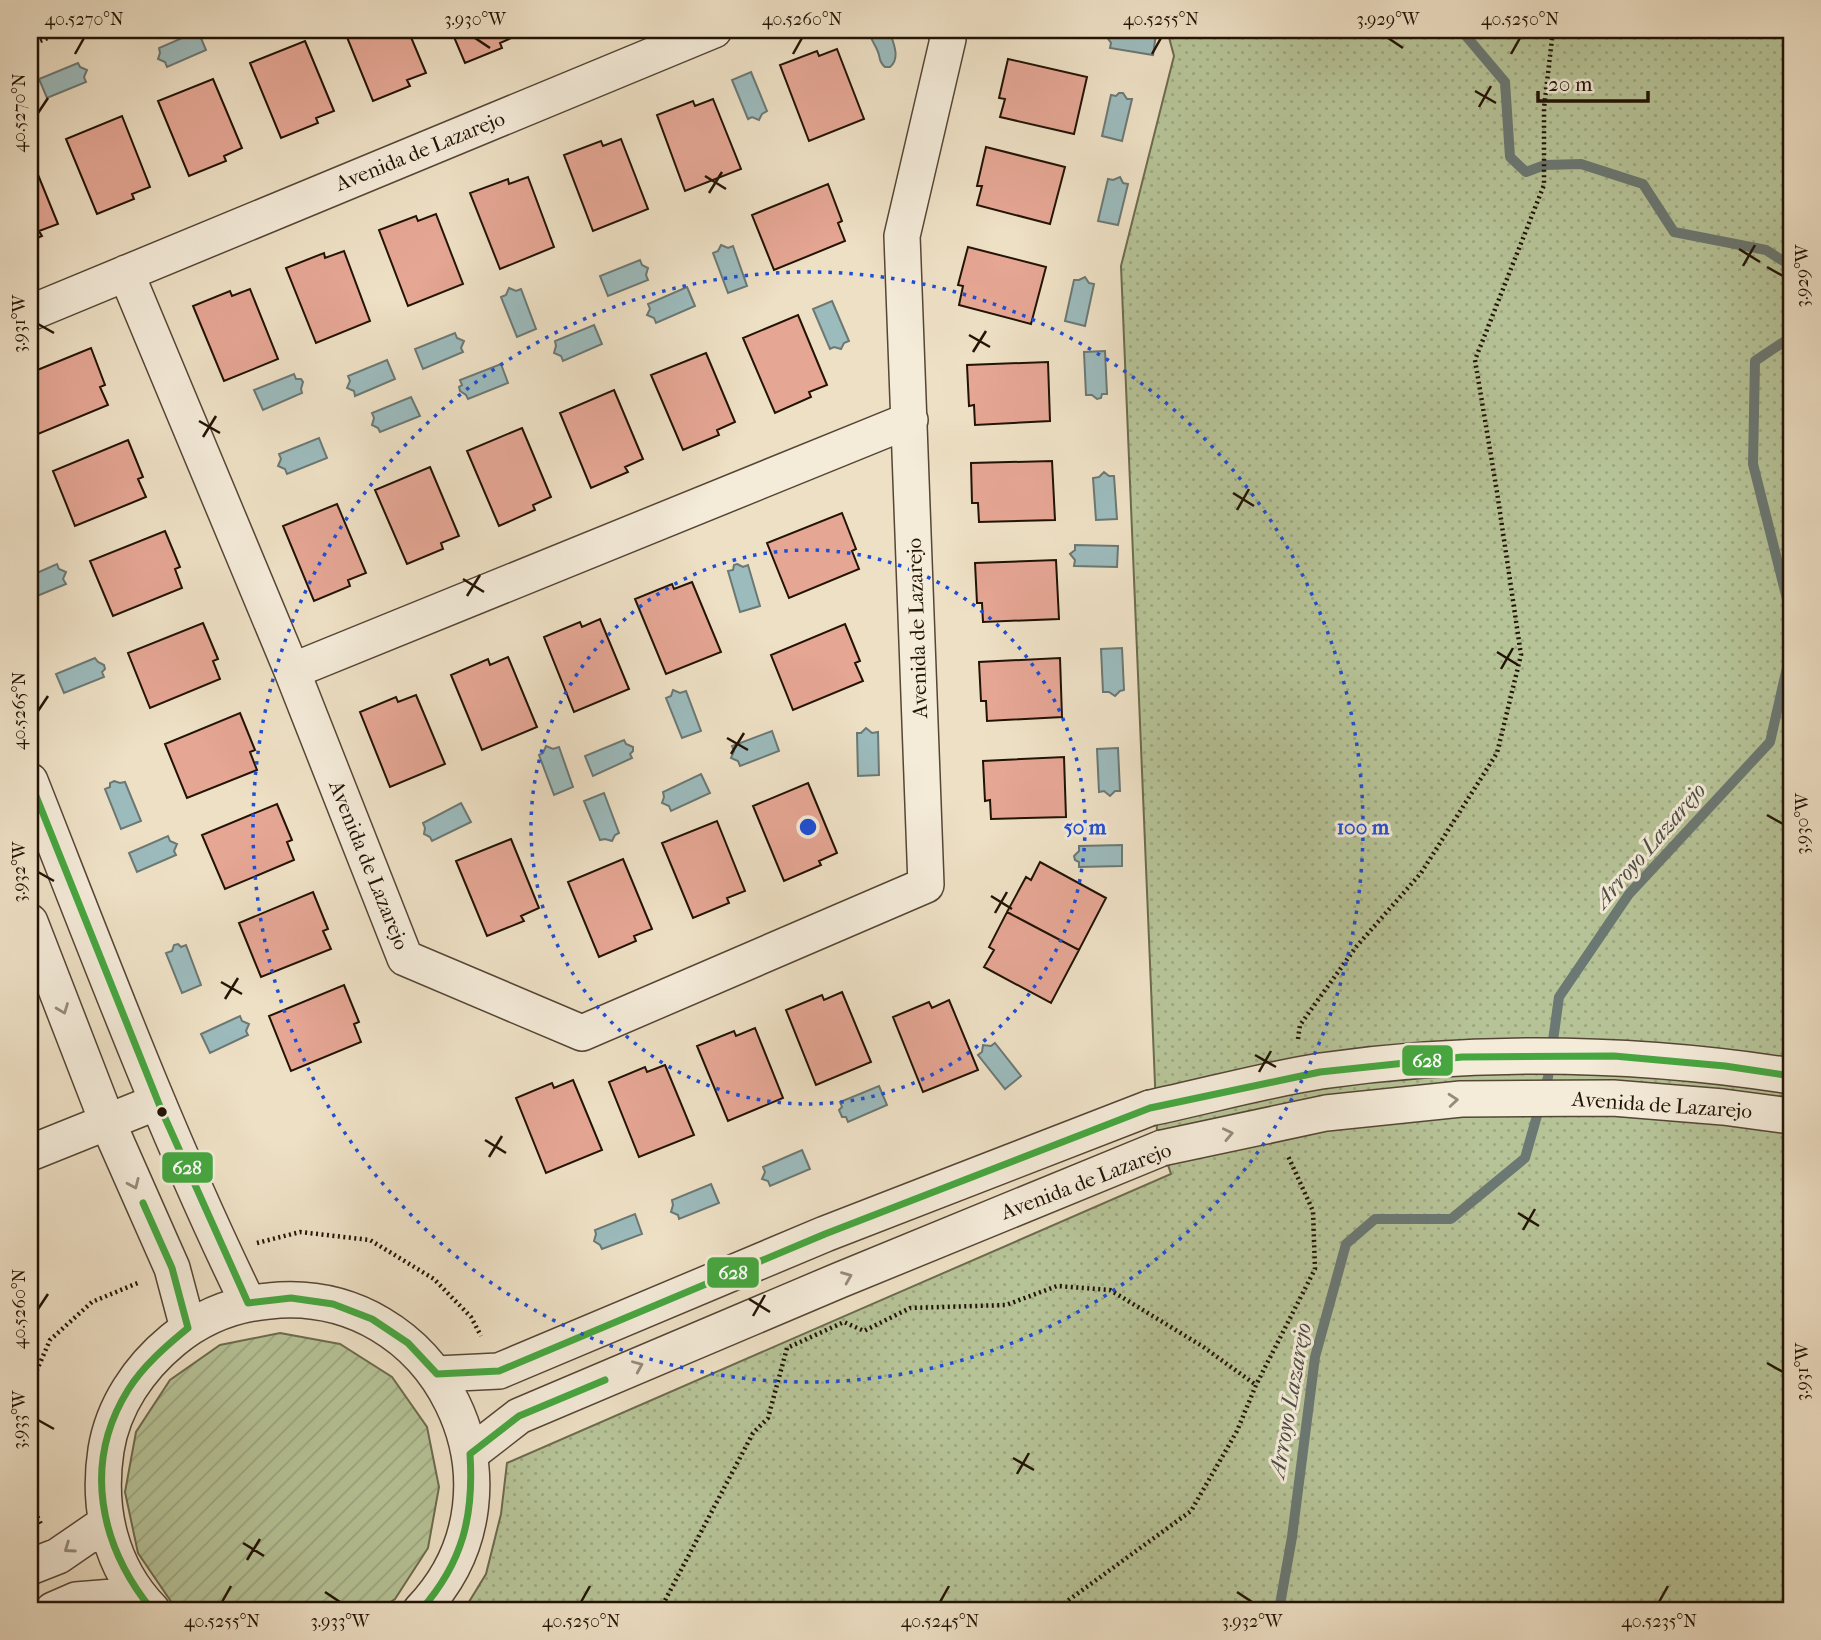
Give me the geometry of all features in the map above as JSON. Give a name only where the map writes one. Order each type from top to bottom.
[{"type":"street","name":"Avenida de Lazarejo","points":[[30,313],[714,30]]},
{"type":"street","name":"Avenida de Lazarejo","points":[[126,273],[292,671],[405,958],[582,1033],[926,885],[902,236],[948,39],[945,30]]},
{"type":"street","points":[[292,671],[910,420]]},
{"type":"street","points":[[30,781],[157,1102],[248,1303]]},
{"type":"street","points":[[30,922],[107,1121],[172,1268],[188,1328]]},
{"type":"street","name":"Avenida de Lazarejo","points":[[437,1374],[499,1371],[825,1234],[1150,1108],[1320,1072],[1462,1056],[1614,1056],[1725,1066],[1791,1076]]},
{"type":"street","name":"Avenida de Lazarejo","points":[[470,1454],[519,1416],[1162,1148],[1326,1113],[1461,1099],[1613,1098],[1723,1107],[1791,1116]]},
{"type":"street","points":[[30,1153],[157,1102]]},
{"type":"street","points":[[145,1603],[118,1561],[106,1523],[102,1478],[109,1434],[127,1392],[153,1356],[188,1328],[217,1313],[248,1303],[290,1298],[332,1304],[372,1319],[408,1342],[437,1374],[458,1412],[470,1454],[471,1503],[460,1551],[436,1594],[421,1610]]},
{"type":"street","points":[[30,1567],[58,1556],[106,1523]]},
{"type":"street","points":[[53,1610],[76,1600],[145,1603]]},
{"type":"path","points":[[30,45],[68,30]]},
{"type":"path","points":[[1297,1051],[1300,1025],[1356,947],[1421,873],[1497,753],[1521,655],[1475,360],[1544,185],[1544,108],[1553,30]]},
{"type":"path","points":[[1055,1610],[1191,1511],[1237,1431],[1256,1385],[1315,1269],[1313,1211],[1287,1153]]},
{"type":"path","points":[[660,1610],[752,1433],[768,1418],[787,1348],[844,1322],[864,1331],[909,1308],[1006,1305],[1057,1286],[1110,1290],[1202,1346],[1256,1385]]},
{"type":"green space","points":[[1167,30],[1791,30],[1791,1610],[464,1610],[486,1574],[501,1514],[507,1463],[1171,1174],[1157,1132],[1121,266],[1174,56]]},
{"type":"green space","points":[[280,1333],[340,1344],[392,1377],[427,1427],[439,1487],[428,1548],[395,1599],[378,1610],[184,1610],[172,1603],[138,1553],[125,1492],[136,1432],[170,1380],[220,1345]]},
{"type":"water","points":[[869,30],[889,30],[896,55],[890,67],[881,63]]},
{"type":"water","points":[[1113,30],[1156,34],[1153,55],[1110,48],[1111,43],[1107,37]]},
{"type":"water","points":[[198,31],[206,50],[167,67],[165,62],[158,59],[159,48]]},
{"type":"water","points":[[78,63],[87,70],[84,77],[86,82],[47,98],[39,79]]},
{"type":"water","points":[[751,72],[767,111],[759,120],[752,117],[748,119],[732,80]]},
{"type":"water","points":[[1119,93],[1132,99],[1122,141],[1102,136],[1111,95],[1116,96]]},
{"type":"water","points":[[1120,177],[1123,183],[1128,184],[1118,225],[1098,221],[1108,179]]},
{"type":"water","points":[[721,245],[728,248],[733,246],[747,286],[728,293],[713,253],[718,251]]},
{"type":"water","points":[[640,260],[642,265],[648,268],[648,280],[608,296],[600,276]]},
{"type":"water","points":[[1085,277],[1089,283],[1094,284],[1085,326],[1065,321],[1074,280]]},
{"type":"water","points":[[687,287],[695,306],[656,323],[654,318],[647,315],[650,309],[648,304]]},
{"type":"water","points":[[509,288],[516,291],[521,289],[536,329],[517,337],[501,297],[506,295]]},
{"type":"water","points":[[832,301],[849,341],[844,343],[841,349],[830,349],[813,309]]},
{"type":"water","points":[[594,325],[602,344],[563,361],[561,356],[554,353],[555,341]]},
{"type":"water","points":[[455,333],[457,338],[464,341],[461,348],[463,352],[423,369],[415,349]]},
{"type":"water","points":[[1105,351],[1107,394],[1102,394],[1101,398],[1097,399],[1086,395],[1084,352]]},
{"type":"water","points":[[387,360],[395,379],[355,396],[354,391],[347,388],[350,381],[348,376]]},
{"type":"water","points":[[501,364],[508,383],[468,399],[460,391],[460,380]]},
{"type":"water","points":[[294,374],[296,379],[303,382],[302,393],[263,410],[254,390]]},
{"type":"water","points":[[411,397],[420,416],[380,432],[372,425],[372,413]]},
{"type":"water","points":[[319,438],[327,458],[287,474],[285,469],[278,466],[281,459],[279,454]]},
{"type":"water","points":[[1104,472],[1114,476],[1117,519],[1096,520],[1093,478]]},
{"type":"water","points":[[1075,545],[1118,546],[1117,567],[1074,566],[1075,560],[1070,554],[1075,550]]},
{"type":"water","points":[[57,564],[59,569],[66,572],[63,579],[66,584],[30,599],[30,576]]},
{"type":"water","points":[[737,564],[743,567],[748,565],[760,606],[740,612],[728,571],[733,570]]},
{"type":"water","points":[[1122,648],[1124,690],[1115,696],[1103,692],[1101,649]]},
{"type":"water","points":[[95,658],[104,665],[104,677],[64,693],[56,674]]},
{"type":"water","points":[[673,690],[680,693],[686,691],[701,731],[682,738],[666,698],[671,696]]},
{"type":"water","points":[[866,728],[872,733],[878,732],[879,775],[858,776],[857,733]]},
{"type":"water","points":[[772,731],[779,751],[740,766],[738,761],[731,758],[734,751],[732,746]]},
{"type":"water","points":[[624,740],[633,747],[630,754],[632,758],[593,776],[585,756]]},
{"type":"water","points":[[546,746],[553,749],[559,747],[573,787],[554,795],[539,755]]},
{"type":"water","points":[[1118,748],[1120,791],[1115,791],[1110,796],[1104,791],[1099,792],[1097,749]]},
{"type":"water","points":[[701,774],[710,793],[671,811],[669,806],[662,803],[663,792]]},
{"type":"water","points":[[114,781],[125,782],[141,821],[121,829],[105,789]]},
{"type":"water","points":[[604,793],[619,833],[612,841],[600,840],[584,801]]},
{"type":"water","points":[[461,803],[471,822],[432,841],[424,834],[423,823]]},
{"type":"water","points":[[168,836],[170,841],[177,844],[174,851],[176,855],[137,872],[129,853]]},
{"type":"water","points":[[1122,845],[1122,866],[1079,867],[1079,862],[1075,860],[1079,846]]},
{"type":"water","points":[[178,944],[181,947],[186,945],[201,985],[182,993],[166,953]]},
{"type":"water","points":[[240,1016],[242,1021],[249,1024],[246,1031],[248,1035],[210,1053],[201,1034]]},
{"type":"water","points":[[995,1043],[1021,1076],[1005,1089],[978,1055],[982,1052],[983,1045],[991,1046]]},
{"type":"water","points":[[879,1086],[887,1105],[848,1122],[846,1117],[842,1117],[840,1102]]},
{"type":"water","points":[[802,1150],[810,1169],[770,1186],[768,1181],[762,1179],[765,1172],[763,1167]]},
{"type":"water","points":[[711,1184],[719,1203],[679,1219],[678,1215],[671,1212],[672,1200]]},
{"type":"water","points":[[635,1214],[642,1234],[602,1249],[594,1241],[595,1230]]},
{"type":"building","points":[[344,30],[408,30],[426,73],[407,80],[410,86],[373,101]]},
{"type":"building","points":[[451,30],[515,30],[518,35],[500,43],[502,48],[465,63]]},
{"type":"building","points":[[305,41],[334,111],[316,118],[318,123],[281,138],[250,63]]},
{"type":"building","points":[[837,49],[864,119],[809,141],[780,65],[817,51],[819,56]]},
{"type":"building","points":[[1008,59],[1087,77],[1074,134],[1000,117],[1005,99],[999,98]]},
{"type":"building","points":[[213,79],[242,148],[224,156],[226,161],[189,176],[158,101]]},
{"type":"building","points":[[713,99],[741,169],[685,191],[657,115],[693,101],[695,106]]},
{"type":"building","points":[[122,116],[150,187],[132,194],[134,199],[97,214],[66,139]]},
{"type":"building","points":[[621,139],[648,209],[593,231],[564,155],[601,141],[603,146]]},
{"type":"building","points":[[986,147],[1065,167],[1050,224],[977,205],[982,186],[977,186]]},
{"type":"building","points":[[30,155],[58,224],[39,231],[42,236],[30,241]]},
{"type":"building","points":[[528,177],[554,247],[500,269],[470,193],[508,179],[509,184]]},
{"type":"building","points":[[828,184],[842,221],[838,223],[845,241],[774,270],[752,215]]},
{"type":"building","points":[[436,214],[463,284],[408,306],[379,230],[416,216],[418,221]]},
{"type":"building","points":[[968,247],[1046,267],[1031,324],[959,305],[963,286],[958,285]]},
{"type":"building","points":[[344,251],[370,321],[316,343],[286,268],[324,253],[325,258]]},
{"type":"building","points":[[250,289],[278,359],[224,381],[193,306],[230,291],[232,296]]},
{"type":"building","points":[[798,315],[827,385],[809,392],[811,397],[775,413],[743,338]]},
{"type":"building","points":[[91,348],[105,385],[100,387],[108,405],[38,434],[30,414],[30,373]]},
{"type":"building","points":[[706,353],[735,422],[717,430],[719,435],[683,450],[651,375]]},
{"type":"building","points":[[1048,362],[1050,421],[975,425],[974,405],[969,406],[967,365]]},
{"type":"building","points":[[614,390],[643,459],[625,467],[628,472],[591,488],[560,413]]},
{"type":"building","points":[[522,428],[551,497],[533,505],[535,510],[499,526],[467,451]]},
{"type":"building","points":[[128,440],[143,477],[138,479],[146,497],[75,526],[53,471]]},
{"type":"building","points":[[1052,461],[1055,520],[979,522],[978,503],[972,503],[971,463]]},
{"type":"building","points":[[430,467],[459,536],[441,543],[443,549],[407,564],[375,490]]},
{"type":"building","points":[[337,504],[366,573],[348,580],[350,586],[314,601],[283,526]]},
{"type":"building","points":[[842,513],[856,549],[852,551],[859,569],[789,598],[767,543]]},
{"type":"building","points":[[165,531],[180,567],[175,569],[182,588],[113,616],[90,561]]},
{"type":"building","points":[[1056,560],[1059,619],[983,622],[982,603],[977,603],[975,563]]},
{"type":"building","points":[[692,582],[721,652],[666,674],[635,599],[672,584],[674,589]]},
{"type":"building","points":[[600,619],[629,689],[574,712],[544,637],[580,622],[582,627]]},
{"type":"building","points":[[203,623],[218,659],[213,661],[220,679],[150,708],[128,653]]},
{"type":"building","points":[[845,624],[860,661],[855,663],[863,681],[793,710],[771,655]]},
{"type":"building","points":[[508,657],[537,727],[482,750],[451,675],[488,659],[490,665]]},
{"type":"building","points":[[1060,658],[1062,717],[987,721],[986,701],[981,701],[979,662]]},
{"type":"building","points":[[416,695],[445,764],[390,787],[360,712],[396,697],[398,702]]},
{"type":"building","points":[[240,713],[255,750],[250,752],[257,770],[187,798],[165,744]]},
{"type":"building","points":[[1064,757],[1066,817],[991,819],[990,800],[985,801],[983,761]]},
{"type":"building","points":[[808,783],[837,853],[819,861],[821,865],[784,881],[753,806]]},
{"type":"building","points":[[277,804],[292,840],[287,842],[294,860],[225,889],[202,835]]},
{"type":"building","points":[[717,821],[745,891],[727,898],[729,903],[693,918],[662,843]]},
{"type":"building","points":[[511,839],[539,908],[521,916],[524,921],[487,936],[456,861]]},
{"type":"building","points":[[623,859],[652,929],[634,936],[636,941],[599,957],[568,882]]},
{"type":"building","points":[[1040,862],[1106,898],[1079,950],[1007,912],[1026,877],[1031,880]]},
{"type":"building","points":[[313,892],[328,929],[323,931],[331,949],[261,977],[239,923]]},
{"type":"building","points":[[1007,912],[1079,950],[1051,1003],[984,967],[994,950],[989,947]]},
{"type":"building","points":[[344,985],[359,1022],[354,1024],[361,1042],[291,1071],[269,1016]]},
{"type":"building","points":[[842,992],[871,1062],[816,1085],[786,1010],[822,995],[824,1000]]},
{"type":"building","points":[[949,1000],[978,1070],[923,1092],[893,1017],[929,1002],[932,1008]]},
{"type":"building","points":[[755,1028],[783,1098],[728,1121],[697,1046],[734,1031],[736,1036]]},
{"type":"building","points":[[665,1065],[694,1135],[639,1157],[609,1082],[645,1067],[647,1072]]},
{"type":"building","points":[[573,1080],[602,1150],[546,1173],[516,1098],[552,1083],[554,1088]]},
{"type":"waterway","name":"Arroyo Lazarejo","points":[[1461,30],[1505,82],[1510,157],[1526,172],[1545,165],[1581,164],[1643,184],[1674,232],[1766,250],[1791,266]]},
{"type":"waterway","name":"Arroyo Lazarejo","points":[[1791,337],[1755,361],[1753,464],[1791,615]]},
{"type":"waterway","name":"Arroyo Lazarejo","points":[[1279,1610],[1292,1537],[1315,1357],[1346,1244],[1375,1219],[1451,1219],[1525,1158],[1548,1077],[1559,997],[1629,894],[1770,742],[1791,650]]},
{"type":"transit line","name":"628","points":[[30,781],[161,1109],[248,1303],[291,1298],[333,1304],[372,1319],[408,1343],[437,1374],[499,1371],[825,1234],[1150,1108],[1320,1072],[1462,1057],[1614,1056],[1725,1066],[1791,1076]]},
{"type":"transit line","name":"628","points":[[143,1203],[172,1268],[188,1328],[163,1349],[128,1390],[114,1418],[105,1447],[102,1475],[103,1504],[109,1532],[134,1585],[152,1610]]},
{"type":"transit line","name":"628","points":[[421,1610],[447,1574],[463,1537],[470,1498],[470,1454],[519,1416],[605,1380]]}]
